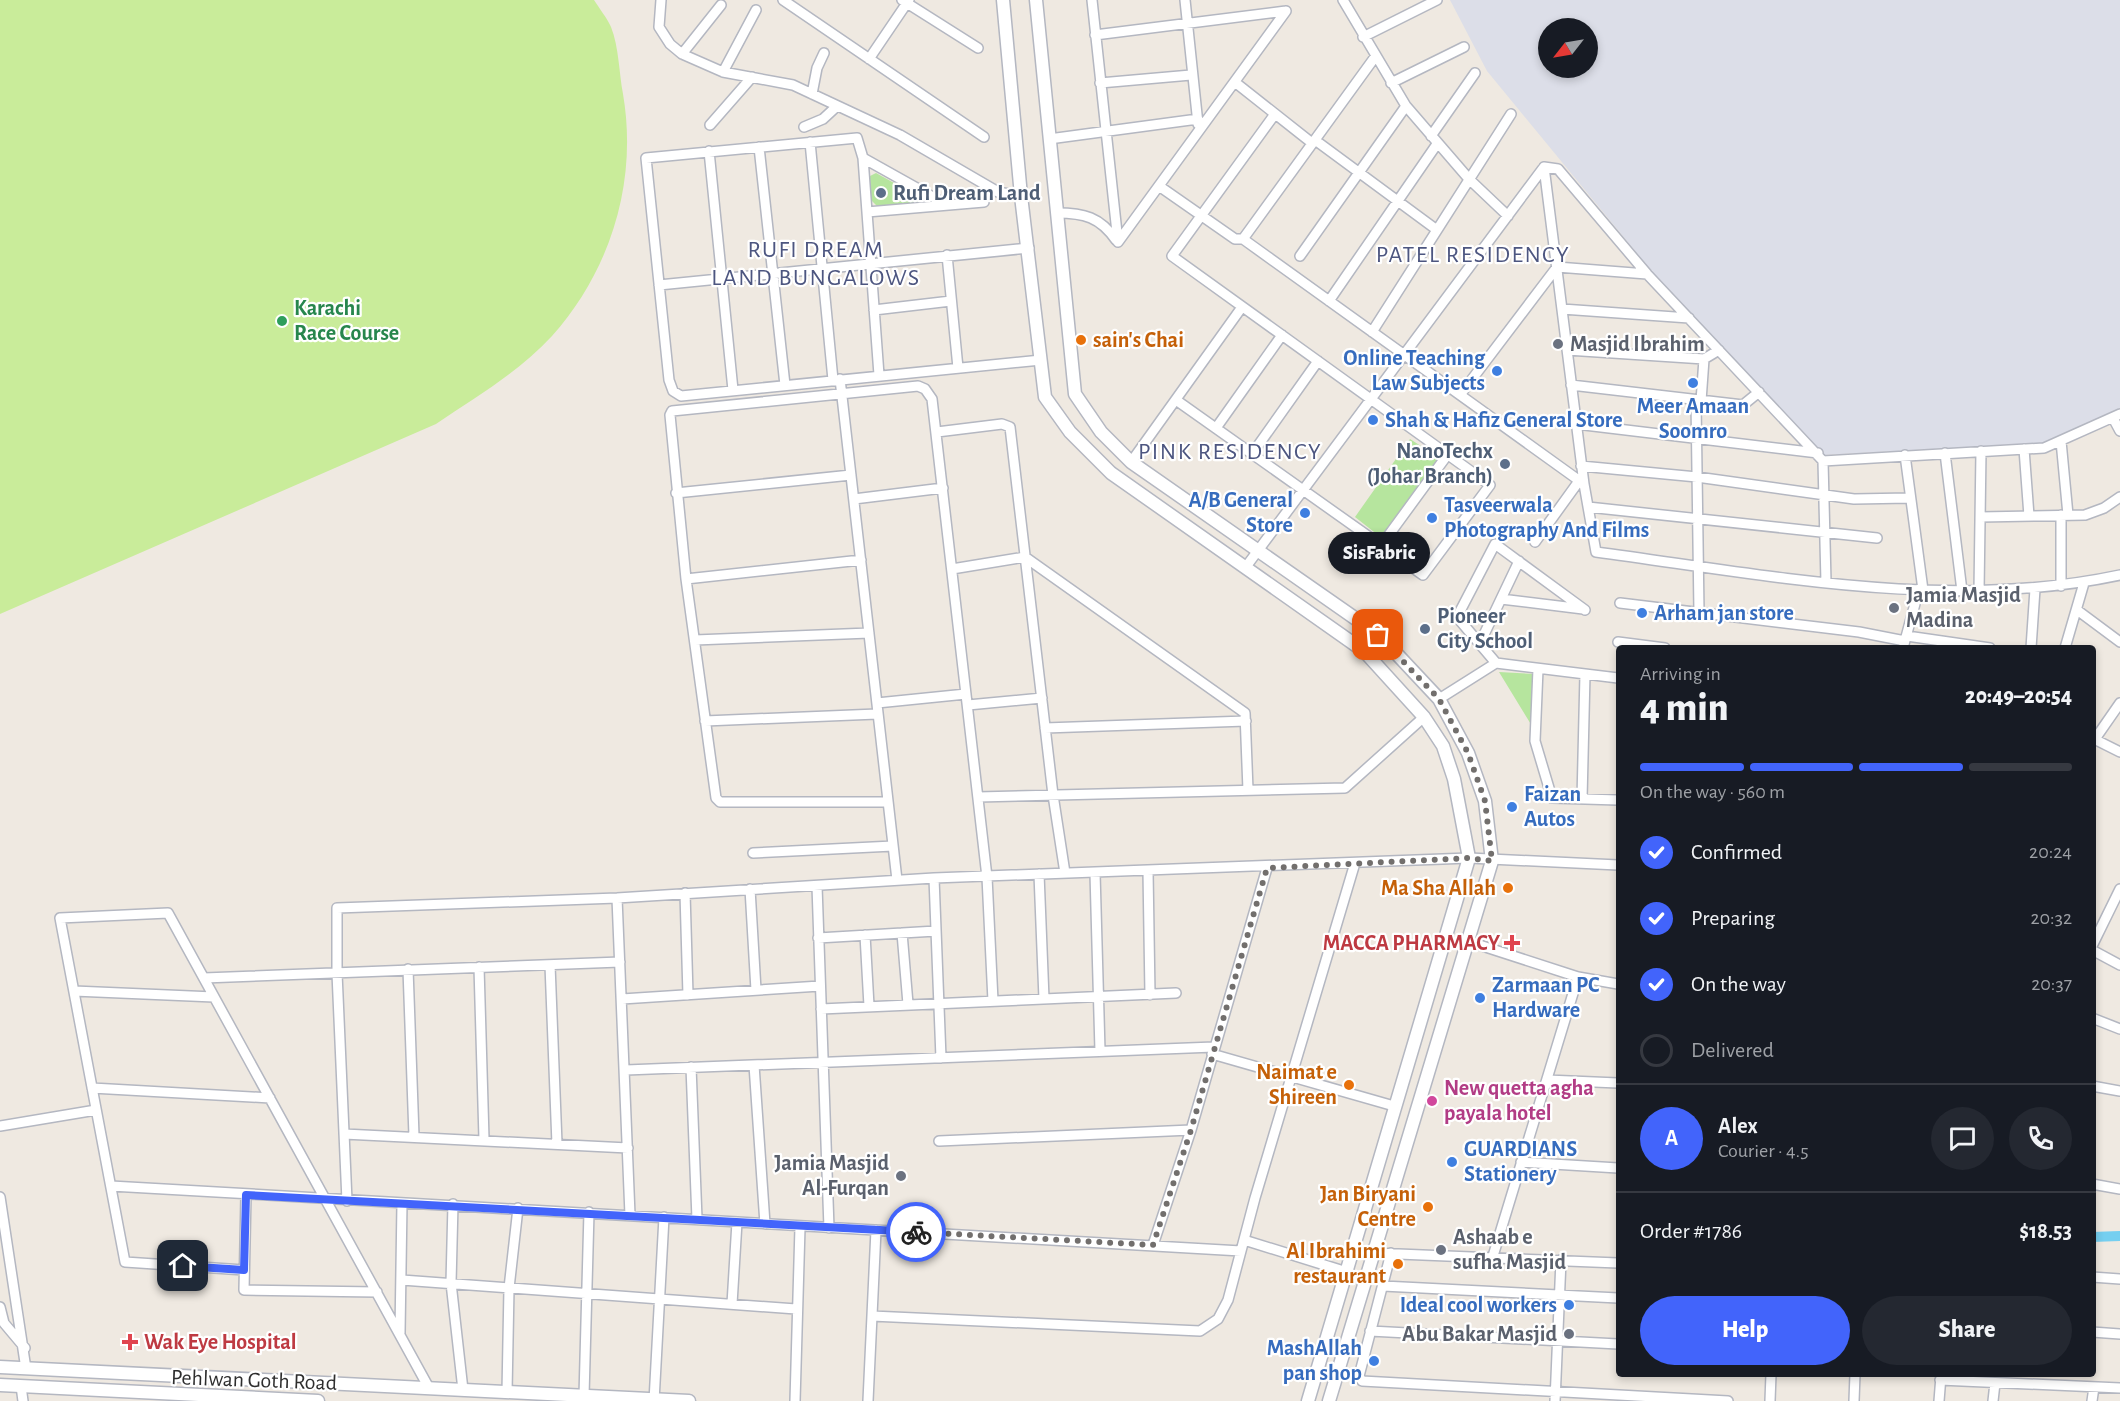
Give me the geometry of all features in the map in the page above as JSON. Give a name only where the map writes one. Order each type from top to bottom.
[{"type":"main road","points":[[1003,0],[1021,196],[1045,397],[1070,432],[1111,473],[1364,651],[1424,717],[1443,746],[1454,779],[1469,858],[1308,1401]]},
{"type":"main road","points":[[1036,0],[1075,394],[1101,432],[1131,462],[1378,635],[1439,699],[1468,753],[1485,801],[1492,861],[1329,1401]]},
{"type":"main road","name":"Pehlwan Goth Road","points":[[0,1367],[689,1401]]},
{"type":"main road","name":"Pehlwan Goth Road","points":[[0,1385],[128,1396],[318,1401]]},
{"type":"street","points":[[661,0],[659,27],[670,44],[682,54],[723,72],[783,82],[812,94],[900,135],[998,192],[1021,196]]},
{"type":"street","points":[[783,0],[984,137]]},
{"type":"street","points":[[1092,0],[1118,242]]},
{"type":"street","points":[[1185,0],[1191,75],[1200,132]]},
{"type":"street","points":[[1343,0],[1406,106],[1469,179],[1508,216]]},
{"type":"street","points":[[1363,37],[1437,0]]},
{"type":"street","points":[[869,59],[906,1],[978,48]]},
{"type":"street","points":[[682,54],[721,5]]},
{"type":"street","points":[[723,72],[756,10]]},
{"type":"street","points":[[1095,35],[1187,21],[1286,11],[1236,83],[1118,242]]},
{"type":"street","points":[[1391,82],[1464,47]]},
{"type":"street","points":[[812,94],[817,68],[824,53]]},
{"type":"street","points":[[1243,239],[1375,57]]},
{"type":"street","points":[[1329,301],[1397,200],[1475,72]]},
{"type":"street","points":[[1100,83],[1191,75]]},
{"type":"street","points":[[710,125],[752,76]]},
{"type":"street","points":[[1236,83],[1275,114],[1437,230]]},
{"type":"street","points":[[1300,256],[1406,106]]},
{"type":"street","points":[[804,127],[823,119],[836,107]]},
{"type":"street","points":[[1176,399],[1380,547],[1423,575],[1490,485],[1172,256],[1275,114]]},
{"type":"street","points":[[1372,332],[1511,114]]},
{"type":"street","points":[[1050,139],[1198,119]]},
{"type":"street","points":[[879,375],[863,158],[857,138],[648,157],[644,160],[669,380],[673,391],[681,396],[1041,360]]},
{"type":"street","points":[[810,142],[822,268],[836,380],[842,392],[897,880]]},
{"type":"street","points":[[759,147],[785,385]]},
{"type":"street","points":[[709,151],[733,390]]},
{"type":"street","points":[[863,158],[947,205]]},
{"type":"street","points":[[1245,568],[1544,168]]},
{"type":"street","points":[[1544,168],[1581,466],[1581,482],[1596,552],[1826,582],[1921,590],[2035,589],[2084,583],[2120,575]]},
{"type":"street","points":[[1544,168],[1558,169],[1647,274],[1820,457],[1824,495],[1826,582]]},
{"type":"street","points":[[1160,186],[1235,239],[1243,239],[1581,482]]},
{"type":"street","points":[[867,212],[984,202]]},
{"type":"street","points":[[1057,213],[1078,213],[1093,217],[1107,227],[1118,242]]},
{"type":"street","points":[[659,285],[1029,248]]},
{"type":"street","points":[[947,255],[958,368]]},
{"type":"street","points":[[1557,267],[1647,274]]},
{"type":"street","points":[[1460,395],[1557,267]]},
{"type":"street","points":[[874,310],[951,301]]},
{"type":"street","points":[[1131,462],[1242,307]]},
{"type":"street","points":[[1562,309],[1689,318]]},
{"type":"street","points":[[1216,428],[1282,336]]},
{"type":"street","points":[[1567,350],[1704,359],[1719,350]]},
{"type":"street","points":[[1699,612],[1696,438],[1704,359]]},
{"type":"street","points":[[1252,454],[1318,361]]},
{"type":"street","points":[[1571,385],[1743,405],[1759,392]]},
{"type":"street","points":[[888,802],[720,802],[714,792],[676,493],[670,415],[672,411],[842,392],[918,387],[925,390],[932,399],[987,877],[993,1001]]},
{"type":"street","points":[[1576,424],[1696,438],[1820,457],[2044,448],[2116,416],[2120,431]]},
{"type":"street","points":[[937,432],[1002,424],[1010,427],[1053,795],[1065,873]]},
{"type":"street","points":[[2061,441],[2064,515],[2061,586]]},
{"type":"street","points":[[2024,449],[2029,516]]},
{"type":"street","points":[[1979,591],[1981,451]]},
{"type":"street","points":[[1945,453],[1962,591]]},
{"type":"street","points":[[1380,547],[1448,454]]},
{"type":"street","points":[[1905,454],[1921,590],[1905,642]]},
{"type":"street","points":[[1581,466],[1697,477],[1854,499],[1909,498]]},
{"type":"street","points":[[676,493],[851,475]]},
{"type":"street","points":[[1535,542],[1581,482]]},
{"type":"street","points":[[854,499],[943,488]]},
{"type":"street","points":[[1980,517],[2095,512],[2120,497]]},
{"type":"street","points":[[1588,507],[1877,538]]},
{"type":"street","points":[[1496,663],[1457,617],[1495,544],[1585,609],[1501,599]]},
{"type":"street","points":[[952,569],[1025,557],[1245,713],[1248,790]]},
{"type":"street","points":[[686,579],[861,560]]},
{"type":"street","points":[[1480,643],[1519,561]]},
{"type":"street","points":[[2066,645],[2084,583]]},
{"type":"street","points":[[2031,645],[2035,589]]},
{"type":"street","points":[[1620,603],[1859,632],[1905,642],[1948,645]]},
{"type":"street","points":[[2077,610],[2120,642]]},
{"type":"street","points":[[695,640],[869,633]]},
{"type":"street","points":[[1618,642],[1642,645]]},
{"type":"street","points":[[1439,699],[1496,663],[1616,678]]},
{"type":"street","points":[[1538,669],[1535,741],[1552,798],[1616,800]]},
{"type":"street","points":[[1582,799],[1585,674]]},
{"type":"street","points":[[877,704],[966,694]]},
{"type":"street","points":[[968,705],[1042,698]]},
{"type":"street","points":[[2096,736],[2120,703]]},
{"type":"street","points":[[705,721],[878,714]]},
{"type":"street","points":[[978,797],[1345,788],[1424,717]]},
{"type":"street","points":[[1045,728],[1246,721]]},
{"type":"street","points":[[2096,740],[2120,752]]},
{"type":"street","points":[[753,853],[893,846]]},
{"type":"street","points":[[347,1201],[337,973],[337,908],[617,898],[934,878],[1267,868],[1469,858],[1492,861],[1616,865]]},
{"type":"street","points":[[872,1316],[1200,1331],[1218,1319],[1228,1300],[1355,863]]},
{"type":"street","points":[[1153,1245],[1191,1130],[1267,868]]},
{"type":"street","points":[[1148,871],[1150,995]]},
{"type":"street","points":[[1095,873],[1100,1051]]},
{"type":"street","points":[[1039,874],[1044,999]]},
{"type":"street","points":[[934,878],[941,1058]]},
{"type":"street","points":[[817,886],[829,1228]]},
{"type":"street","points":[[750,889],[756,990]]},
{"type":"street","points":[[2096,940],[2120,889]]},
{"type":"street","points":[[685,893],[688,995]]},
{"type":"street","points":[[617,898],[626,1070],[630,1215]]},
{"type":"street","points":[[244,1270],[124,1262],[60,918],[168,913],[429,1388]]},
{"type":"street","points":[[818,938],[936,931]]},
{"type":"street","points":[[902,933],[908,1004]]},
{"type":"street","points":[[864,935],[869,1006]]},
{"type":"street","points":[[1467,941],[1578,977],[1616,984]]},
{"type":"street","points":[[2096,950],[2119,961]]},
{"type":"street","points":[[204,978],[620,962]]},
{"type":"street","points":[[550,964],[557,1143]]},
{"type":"street","points":[[479,967],[484,1139]]},
{"type":"street","points":[[408,969],[414,1137]]},
{"type":"street","points":[[1492,1256],[1578,977]]},
{"type":"street","points":[[622,999],[820,986]]},
{"type":"street","points":[[74,990],[214,997]]},
{"type":"street","points":[[821,1009],[1176,993]]},
{"type":"street","points":[[2096,1020],[2120,1029]]},
{"type":"street","points":[[626,1070],[1100,1051],[1213,1051],[1291,1077],[1394,1106]]},
{"type":"street","points":[[754,1065],[765,1224]]},
{"type":"street","points":[[691,1067],[697,1219]]},
{"type":"street","points":[[1547,1080],[1616,1083]]},
{"type":"street","points":[[2096,1087],[2120,1091]]},
{"type":"street","points":[[92,1088],[270,1098]]},
{"type":"street","points":[[0,1126],[96,1110]]},
{"type":"street","points":[[939,1142],[1191,1130]]},
{"type":"street","points":[[344,1134],[484,1139],[628,1148]]},
{"type":"street","points":[[1521,1162],[1616,1168]]},
{"type":"street","points":[[2096,1185],[2120,1190]]},
{"type":"street","points":[[111,1186],[1241,1251]]},
{"type":"street","points":[[246,1195],[243,1290],[377,1292]]},
{"type":"street","points":[[0,1197],[26,1369]]},
{"type":"street","points":[[400,1335],[402,1203]]},
{"type":"street","points":[[453,1204],[451,1284],[463,1390]]},
{"type":"street","points":[[507,1392],[509,1288],[518,1208]]},
{"type":"street","points":[[584,1396],[589,1212]]},
{"type":"street","points":[[654,1400],[664,1217]]},
{"type":"street","points":[[732,1304],[737,1222]]},
{"type":"street","points":[[795,1401],[800,1227]]},
{"type":"street","points":[[868,1401],[876,1230]]},
{"type":"street","points":[[1244,1240],[1347,1272]]},
{"type":"street","points":[[1374,1252],[1616,1263]]},
{"type":"street","points":[[1391,1253],[1359,1376],[1366,1383],[1555,1396],[1728,1401]]},
{"type":"street","points":[[1555,1396],[1561,1260]]},
{"type":"street","points":[[2096,1277],[2120,1279]]},
{"type":"street","points":[[402,1280],[796,1309]]},
{"type":"street","points":[[1383,1286],[1616,1298]]},
{"type":"street","points":[[0,1307],[4,1323],[24,1348]]},
{"type":"street","points":[[1370,1331],[1616,1344]]},
{"type":"street","points":[[2096,1332],[2120,1334]]},
{"type":"street","points":[[1770,1401],[1771,1377]]},
{"type":"street","points":[[1854,1401],[1855,1377]]},
{"type":"street","points":[[1939,1401],[1941,1377],[1995,1383],[2120,1388]]},
{"type":"street","points":[[1993,1401],[1995,1383]]},
{"type":"street","points":[[21,1386],[23,1401]]},
{"type":"street","points":[[2092,1401],[2094,1387]]},
{"type":"shaded area","points":[[1450,0],[2120,0],[2120,408],[2045,443],[1824,455],[1668,291],[1487,71]]},
{"type":"green space","name":"Karachi Race Course","points":[[0,0],[594,0],[614,35],[627,127],[627,159],[623,191],[604,253],[590,283],[573,310],[552,336],[526,361],[497,383],[436,424],[0,614]]},
{"type":"green space","points":[[876,173],[923,199],[923,204],[878,207],[871,200],[868,177]]},
{"type":"green space","points":[[1410,439],[1444,461],[1388,543],[1355,517]]},
{"type":"green space","points":[[1499,672],[1535,674],[1532,726]]},
{"type":"waterway","points":[[2096,1237],[2120,1236]]},
{"type":"way so far","points":[[916,1232],[1153,1245],[1191,1130],[1267,868],[1469,858],[1492,861],[1485,801],[1468,753],[1439,699],[1378,635]]},
{"type":"place","name":"Rufi Dream Land","points":[[881,193]]},
{"type":"place","name":"Karachi Race Course","points":[[282,321]]},
{"type":"place","name":"sain's Chai","points":[[1081,340]]},
{"type":"place","name":"Masjid Ibrahim","points":[[1558,344]]},
{"type":"place","name":"Online Teaching Law Subjects","points":[[1497,371]]},
{"type":"place","name":"Meer Amaan Soomro","points":[[1693,383]]},
{"type":"place","name":"Shah & Hafiz General Store","points":[[1373,420]]},
{"type":"place","name":"NanoTechx (Johar Branch)","points":[[1505,464]]},
{"type":"place","name":"A/B General Store","points":[[1305,513]]},
{"type":"place","name":"Tasveerwala Photography And Films","points":[[1432,518]]},
{"type":"place","name":"Jamia Masjid Madina","points":[[1894,608]]},
{"type":"place","name":"Arham jan store","points":[[1642,613]]},
{"type":"place","name":"Pioneer City School","points":[[1425,629]]},
{"type":"place","name":"SisFabric","points":[[1378,635]]},
{"type":"place","name":"Faizan Autos","points":[[1512,807]]},
{"type":"place","name":"Ma Sha Allah","points":[[1508,888]]},
{"type":"place","name":"MACCA PHARMACY","points":[[1512,943]]},
{"type":"place","name":"Zarmaan PC Hardware","points":[[1480,998]]},
{"type":"place","name":"Naimat e Shireen","points":[[1349,1085]]},
{"type":"place","name":"New quetta agha payala hotel","points":[[1432,1101]]},
{"type":"place","name":"GUARDIANS Stationery","points":[[1452,1162]]},
{"type":"place","name":"Jamia Masjid Al-Furqan","points":[[901,1176]]},
{"type":"place","name":"Jan Biryani Centre","points":[[1428,1207]]},
{"type":"place","name":"Ashaab e sufha Masjid","points":[[1441,1250]]},
{"type":"place","name":"Al Ibrahimi restaurant","points":[[1398,1264]]},
{"type":"place","name":"Ideal cool workers","points":[[1569,1305]]},
{"type":"place","name":"Abu Bakar Masjid","points":[[1569,1334]]},
{"type":"place","name":"Wak Eye Hospital","points":[[130,1342]]},
{"type":"place","name":"MashAllah pan shop","points":[[1374,1361]]},
{"type":"district","name":"PATEL RESIDENCY","points":[[1473,255]]},
{"type":"district","name":"RUFI DREAM LAND BUNGALOWS","points":[[816,264]]},
{"type":"district","name":"PINK RESIDENCY","points":[[1230,452]]},
{"type":"route","points":[[183,1266],[244,1270],[246,1195],[453,1204],[800,1227],[916,1232]]}]
